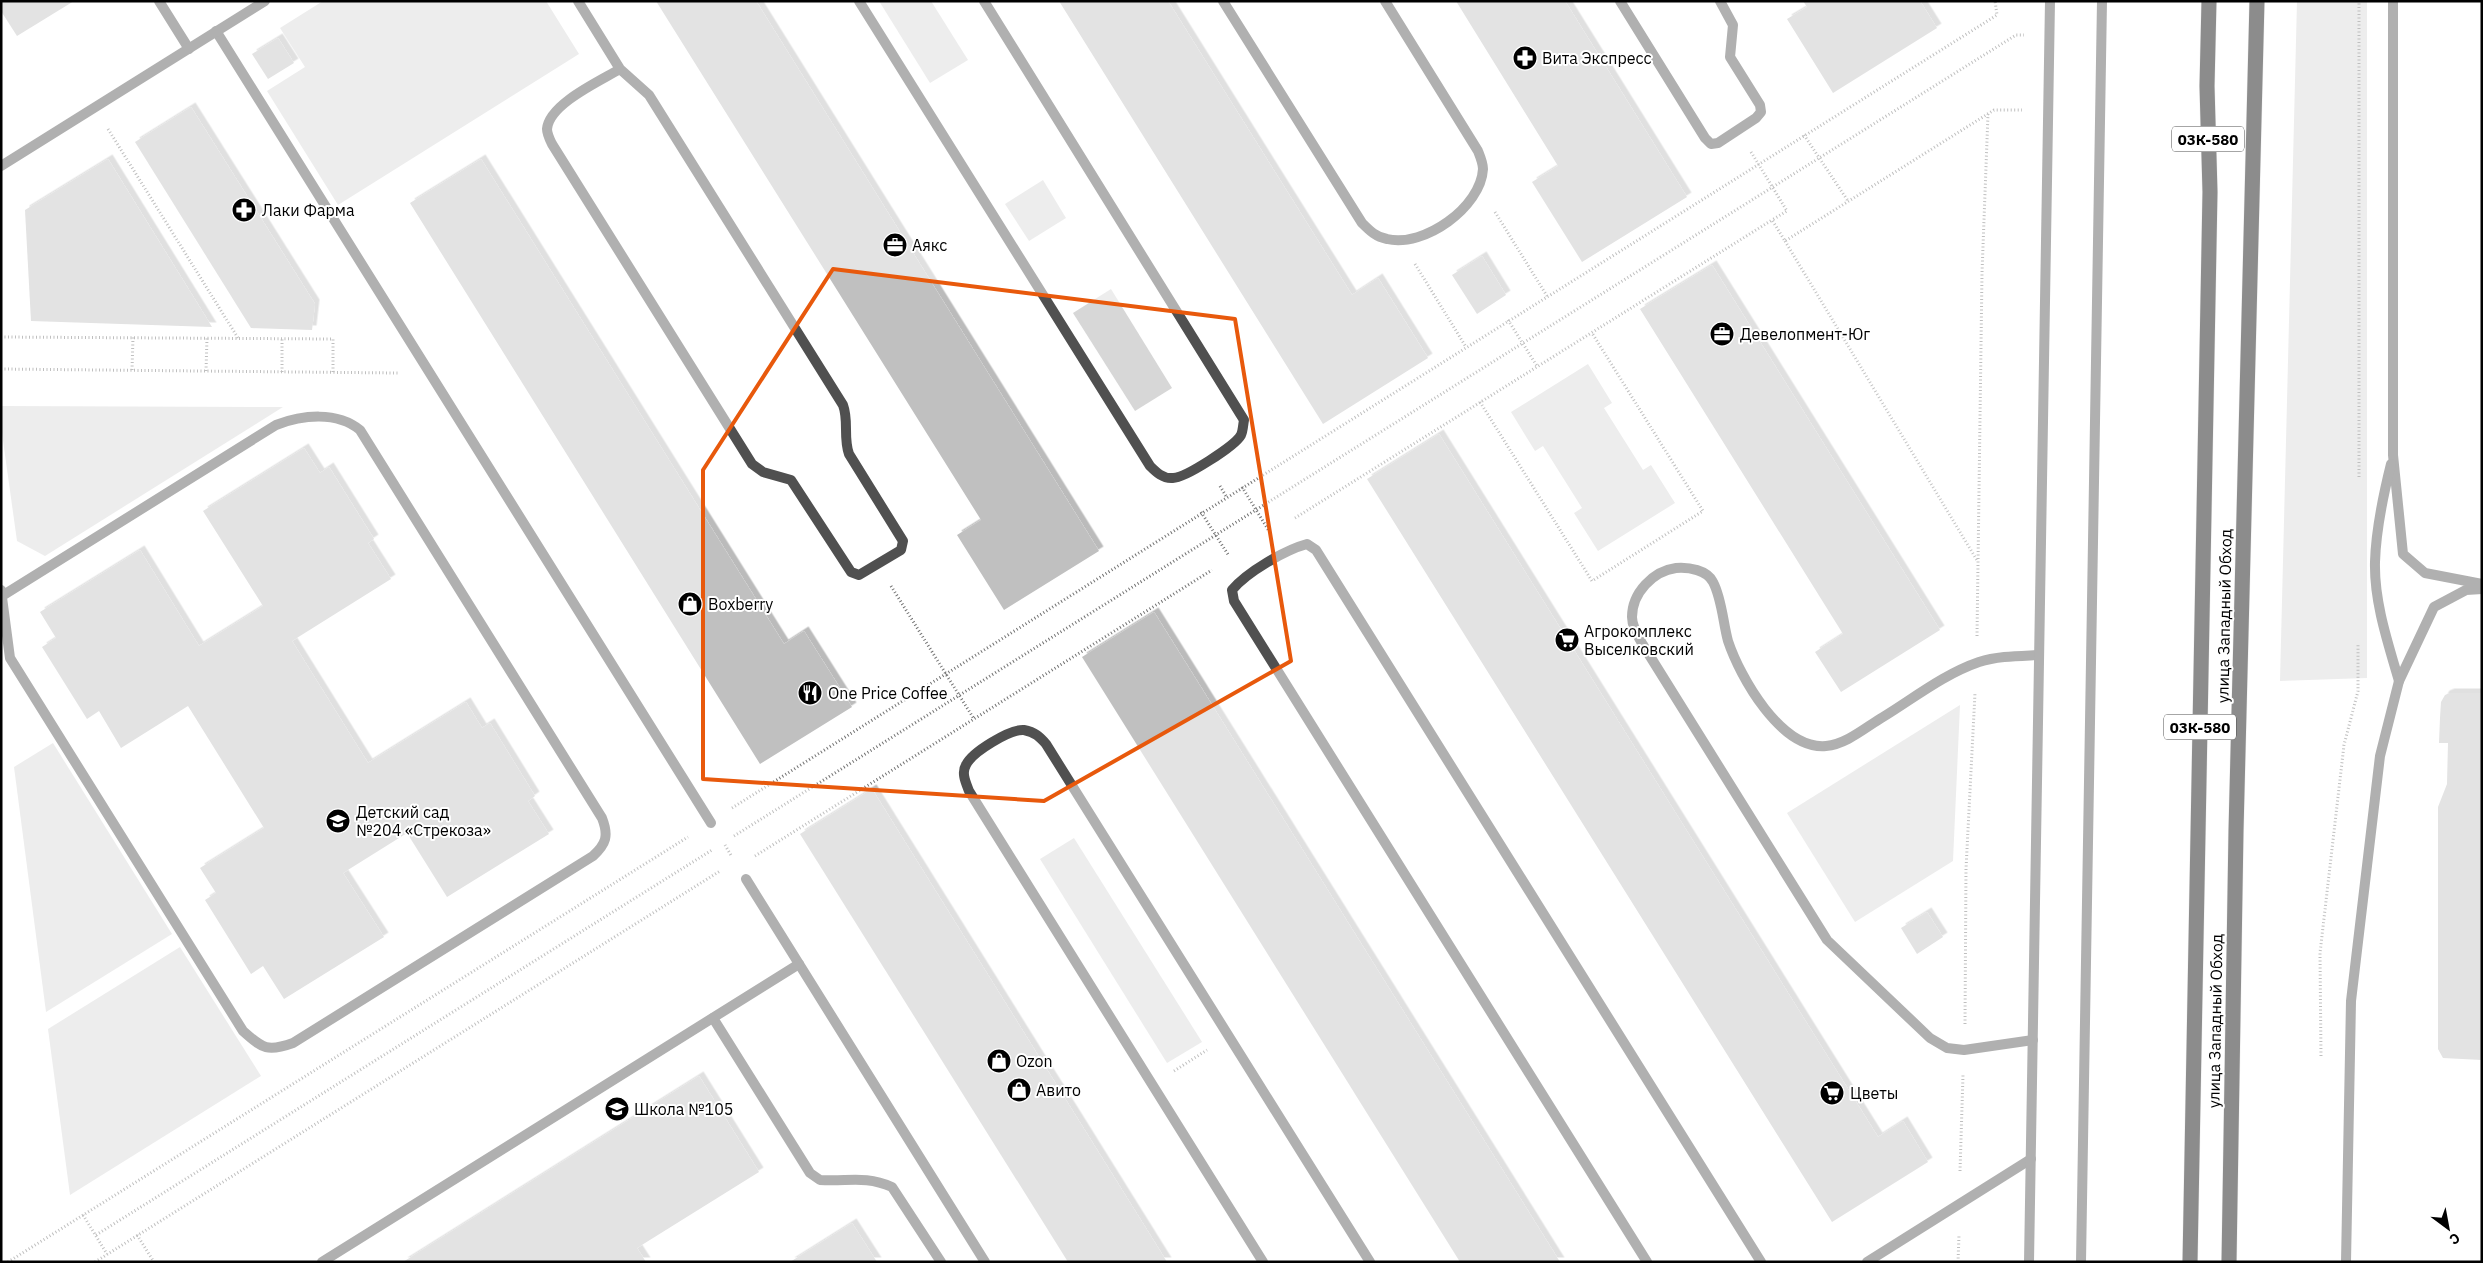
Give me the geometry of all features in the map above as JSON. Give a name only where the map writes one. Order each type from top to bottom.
[{"type":"highway","name":"улица Западный Обход","points":[[2190,1262],[2210,202],[2207,86],[2209,1]]},
{"type":"highway","name":"улица Западный Обход","points":[[2228,1262],[2236,831],[2257,1]]},
{"type":"lane","points":[[159,1],[188,49]]},
{"type":"lane","points":[[1,166],[265,1]]},
{"type":"lane","points":[[578,1],[620,69],[649,95],[842,405],[847,422],[845,443],[903,541],[900,550],[859,575],[851,572],[791,480],[757,470],[752,464],[552,144],[547,130],[552,116],[561,106],[620,69]]},
{"type":"lane","points":[[859,1],[1150,466],[1158,474],[1173,478],[1187,473],[1229,447],[1240,436],[1244,420],[984,1]]},
{"type":"lane","points":[[1223,1],[1362,223],[1373,234],[1389,240],[1426,234],[1444,226],[1459,214],[1479,186],[1483,167],[1478,151],[1385,1]]},
{"type":"lane","points":[[1620,1],[1705,138],[1711,144],[1718,143],[1756,118],[1761,112],[1760,105],[1730,57],[1733,25],[1720,1]]},
{"type":"lane","points":[[2029,1262],[2050,1]]},
{"type":"lane","points":[[2081,1262],[2102,1]]},
{"type":"lane","points":[[2393,1],[2393,455],[2403,554],[2425,573],[2482,584]]},
{"type":"lane","points":[[216,31],[711,822]]},
{"type":"lane","points":[[303,417],[336,418],[350,422],[360,430],[602,818],[607,832],[604,845],[584,861],[293,1043],[275,1050],[257,1044],[243,1031],[10,658],[2,593],[276,426],[303,417]]},
{"type":"lane","points":[[2393,455],[2380,512],[2375,563],[2382,624],[2399,681]]},
{"type":"lane","points":[[1647,1262],[1234,601],[1232,590],[1239,582],[1294,548],[1307,544],[1316,550],[1761,1262]]},
{"type":"lane","points":[[2033,1040],[1964,1050],[1947,1048],[1930,1038],[1827,940],[1643,645],[1635,630],[1632,617],[1635,602],[1641,589],[1663,571],[1677,568],[1692,568],[1706,573],[1713,582],[1732,650],[1741,671],[1757,698],[1790,735],[1808,744],[1826,746],[1848,739],[1948,677],[1976,663],[2010,656],[2039,655]]},
{"type":"lane","points":[[2346,1262],[2351,1001],[2380,756],[2399,681],[2434,607],[2466,590],[2482,589]]},
{"type":"lane","points":[[1263,1262],[969,791],[964,777],[965,766],[973,755],[1007,734],[1023,730],[1037,734],[1046,744],[1370,1262]]},
{"type":"lane","points":[[746,879],[985,1262]]},
{"type":"lane","points":[[322,1262],[799,964]]},
{"type":"lane","points":[[713,1018],[810,1173],[820,1180],[856,1178],[879,1181],[892,1186],[941,1262]]},
{"type":"lane","points":[[1867,1262],[2031,1159]]},
{"type":"path","points":[[8,1262],[711,822],[759,788],[1997,15],[1995,1]]},
{"type":"path","points":[[2359,1],[2359,482]]},
{"type":"path","points":[[96,1235],[2016,35],[2049,36]]},
{"type":"path","points":[[94,108],[238,338]]},
{"type":"path","points":[[1784,241],[1994,110],[2048,110]]},
{"type":"path","points":[[1287,523],[1787,210],[1737,130]]},
{"type":"path","points":[[1804,135],[1848,201]]},
{"type":"path","points":[[1479,186],[1547,296]]},
{"type":"path","points":[[1772,220],[1978,563]]},
{"type":"path","points":[[1399,239],[1466,346]]},
{"type":"path","points":[[1508,320],[1537,366]]},
{"type":"path","points":[[1480,402],[1592,581],[1703,511],[1592,333]]},
{"type":"path","points":[[1,337],[333,339],[333,372]]},
{"type":"path","points":[[132,370],[133,337]]},
{"type":"path","points":[[206,338],[206,371]]},
{"type":"path","points":[[282,339],[282,372]]},
{"type":"path","points":[[1,369],[430,373]]},
{"type":"path","points":[[1242,487],[1271,533],[1263,538]]},
{"type":"path","points":[[1201,512],[1230,558],[1238,553]]},
{"type":"path","points":[[878,565],[990,744]]},
{"type":"path","points":[[738,866],[1214,569]]},
{"type":"path","points":[[2321,1062],[2320,953],[2344,745],[2358,691],[2358,641]]},
{"type":"path","points":[[711,822],[746,879]]},
{"type":"path","points":[[94,1262],[735,861]]},
{"type":"path","points":[[1152,1084],[1229,1036]]},
{"type":"path","points":[[83,1215],[107,1254]]},
{"type":"path","points":[[137,1235],[154,1262]]},
{"type":"highlighted area","points":[[833,269],[1235,319],[1291,661],[1044,801],[703,779],[703,470]]},
{"type":"shaded area","points":[[323,1],[546,1],[579,54],[338,205],[267,91],[305,67],[280,28]]},
{"type":"shaded area","points":[[879,1],[931,1],[968,60],[930,83]]},
{"type":"shaded area","points":[[2297,1],[2367,1],[2367,678],[2280,681]]},
{"type":"shaded area","points":[[1043,180],[1066,218],[1029,241],[1005,204]]},
{"type":"shaded area","points":[[1111,289],[1172,388],[1135,411],[1073,313]]},
{"type":"shaded area","points":[[1588,364],[1612,403],[1604,408],[1643,470],[1651,465],[1675,503],[1598,551],[1574,513],[1582,508],[1543,446],[1535,451],[1511,412]]},
{"type":"shaded area","points":[[1,406],[283,407],[45,556],[17,541],[1,426]]},
{"type":"shaded area","points":[[1960,705],[1953,861],[1855,922],[1787,813]]},
{"type":"shaded area","points":[[53,743],[172,934],[46,1012],[14,767]]},
{"type":"shaded area","points":[[1074,838],[1202,1042],[1167,1063],[1040,859]]},
{"type":"shaded area","points":[[180,947],[261,1076],[70,1195],[48,1029]]},
{"type":"building","points":[[1,1],[74,1],[17,36],[1,11]]},
{"type":"building","points":[[656,1],[756,1],[1099,551],[1004,610],[957,535],[981,520]]},
{"type":"building","points":[[1059,1],[1168,1],[1352,295],[1378,278],[1428,358],[1323,424]]},
{"type":"building","points":[[1456,1],[1565,1],[1687,197],[1582,262],[1532,182],[1558,166]]},
{"type":"building","points":[[1803,1],[1920,1],[1937,28],[1833,93],[1787,19],[1807,7]]},
{"type":"building","points":[[278,38],[294,63],[268,79],[252,54]]},
{"type":"building","points":[[191,107],[315,304],[312,330],[251,328],[135,142]]},
{"type":"building","points":[[108,159],[212,327],[31,321],[25,210]]},
{"type":"building","points":[[481,159],[784,644],[804,631],[852,707],[760,764],[410,203]]},
{"type":"building","points":[[1482,256],[1506,295],[1477,314],[1452,275]]},
{"type":"building","points":[[1712,265],[1940,630],[1841,692],[1815,652],[1843,634],[1640,309]]},
{"type":"building","points":[[1439,434],[1878,1137],[1903,1121],[1928,1162],[1832,1222],[1367,479]]},
{"type":"building","points":[[304,448],[320,473],[329,467],[374,539],[368,543],[391,579],[292,641],[368,763],[466,702],[482,728],[490,723],[535,796],[528,801],[549,834],[447,897],[407,833],[343,873],[384,937],[284,999],[263,966],[251,974],[205,900],[216,893],[200,868],[264,828],[188,706],[121,748],[99,711],[87,719],[42,647],[56,638],[40,612],[140,550],[199,646],[263,606],[203,511]]},
{"type":"building","points":[[1154,612],[1560,1262],[1460,1262],[1082,657]]},
{"type":"building","points":[[2450,693],[2482,693],[2482,1060],[2443,1058],[2438,1049],[2438,807],[2447,784],[2448,743],[2439,743],[2441,702],[2445,695]]},
{"type":"building","points":[[872,789],[1167,1262],[1068,1262],[800,834]]},
{"type":"building","points":[[1927,912],[1943,937],[1917,954],[1901,928]]},
{"type":"building","points":[[699,1076],[759,1172],[637,1248],[646,1262],[403,1262]]},
{"type":"building","points":[[852,1223],[877,1262],[790,1262]]},
{"type":"place","name":"Вита Экспресс","points":[[1525,58]]},
{"type":"place","name":"Лаки Фарма","points":[[244,210]]},
{"type":"place","name":"Аякс","points":[[895,245]]},
{"type":"place","name":"Девелопмент-Юг","points":[[1722,334]]},
{"type":"place","name":"Boxberry","points":[[690,604]]},
{"type":"place","name":"Агрокомплекс Выселковский","points":[[1567,640]]},
{"type":"place","name":"One Price Coffee","points":[[810,693]]},
{"type":"place","name":"Детский сад №204 «Стрекоза»","points":[[338,821]]},
{"type":"place","name":"Ozon","points":[[999,1061]]},
{"type":"place","name":"Авито","points":[[1019,1090]]},
{"type":"place","name":"Цветы","points":[[1832,1093]]},
{"type":"place","name":"Школа №105","points":[[617,1109]]}]
